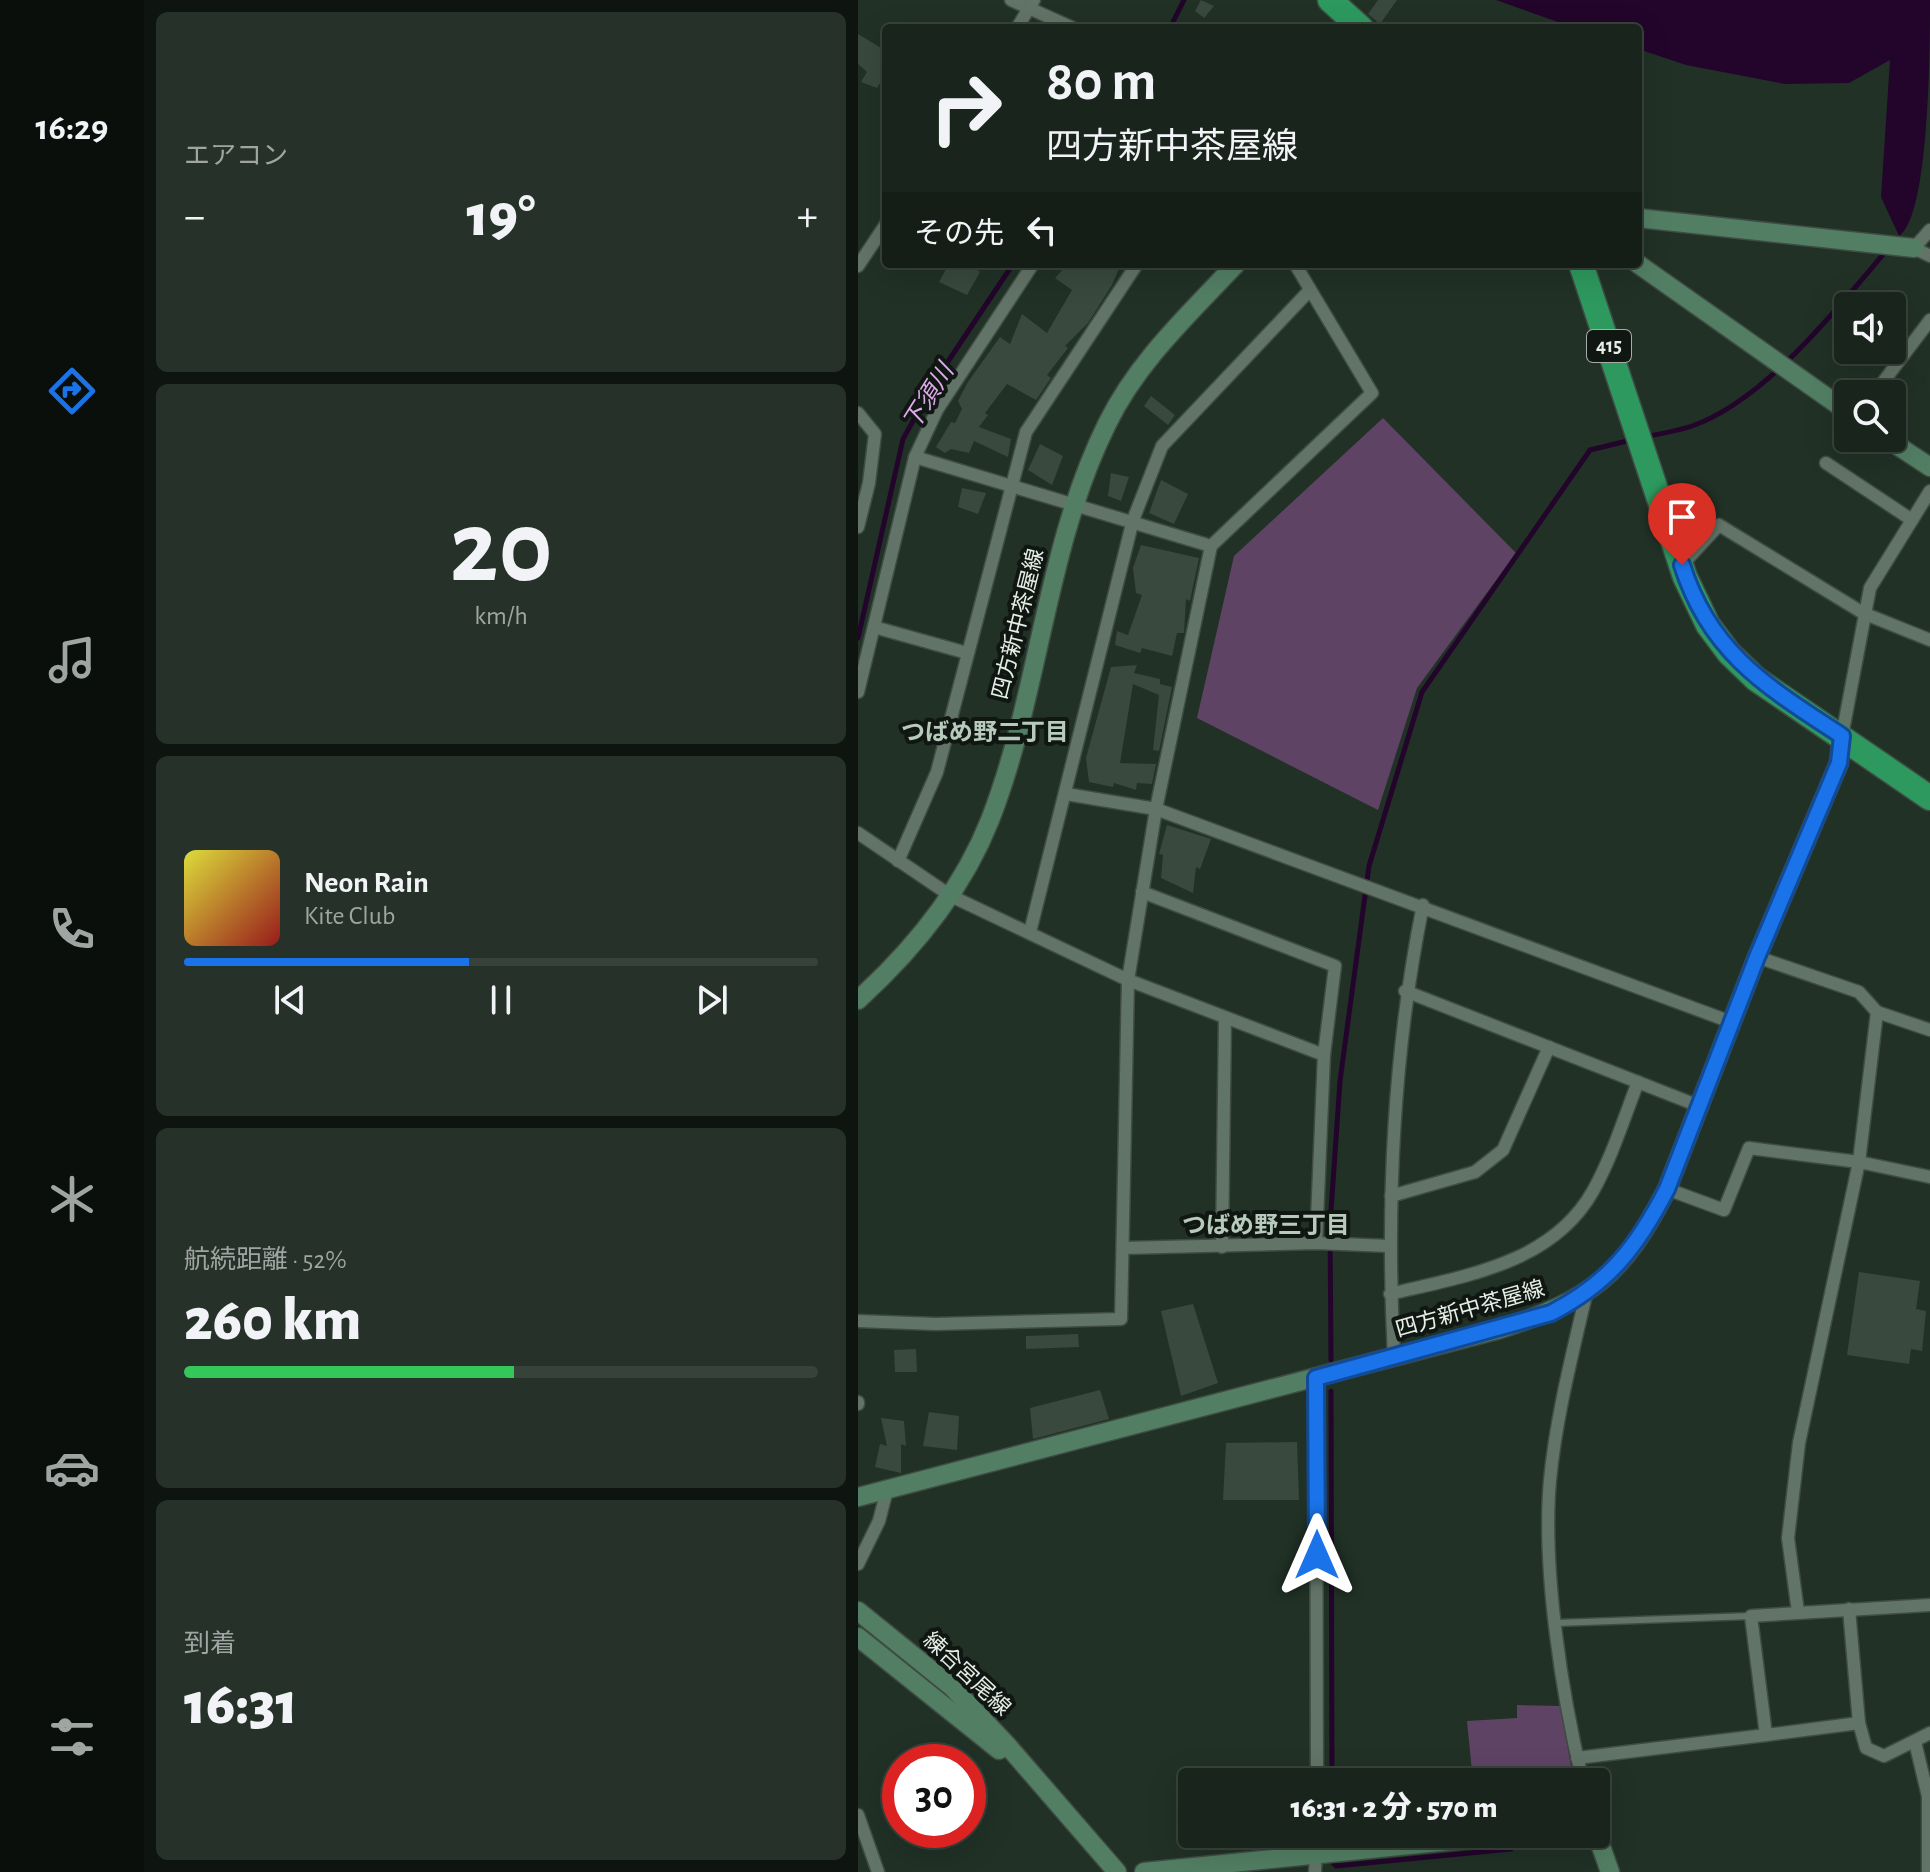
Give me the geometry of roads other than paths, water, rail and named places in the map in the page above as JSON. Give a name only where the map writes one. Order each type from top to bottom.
[{"type":"highway","points":[[1330,0],[1357,24]]},
{"type":"highway","name":"415","points":[[1582,268],[1682,565],[1708,625],[1729,653],[1756,679],[1930,798]]},
{"type":"main road","points":[[1642,218],[1915,251]]},
{"type":"main road","points":[[1642,267],[1834,402]]},
{"type":"main road","name":"四方新中茶屋線","points":[[858,1000],[902,959],[951,896],[989,822],[1006,770],[1073,502],[1107,422],[1161,344],[1232,268]]},
{"type":"main road","points":[[1906,451],[1930,467]]},
{"type":"main road","name":"四方新中茶屋線","points":[[858,1497],[1394,1357],[1551,1313],[1586,1295],[1623,1259],[1648,1226],[1667,1189],[1757,957],[1839,763],[1842,736]]},
{"type":"main road","name":"練合宮尾線","points":[[858,1611],[952,1687],[1117,1872]]},
{"type":"main road","name":"練合宮尾線","points":[[858,1637],[1036,1779]]},
{"type":"main road","points":[[1144,1872],[1287,1848]]},
{"type":"main road","points":[[1602,1848],[1610,1872]]},
{"type":"street","points":[[1011,0],[1032,5],[1066,24]]},
{"type":"street","points":[[1020,24],[1032,5]]},
{"type":"street","points":[[858,266],[882,230]]},
{"type":"street","points":[[1915,251],[1930,230]]},
{"type":"street","points":[[858,692],[915,457],[937,410],[1030,268]]},
{"type":"street","points":[[898,861],[937,772],[1026,432],[1134,268]]},
{"type":"street","points":[[858,1321],[936,1324],[1121,1319],[1128,980],[1156,809],[1211,546],[1372,393],[1297,268]]},
{"type":"street","points":[[1030,932],[1133,520],[1162,446],[1309,291]]},
{"type":"street","points":[[1885,380],[1930,320]]},
{"type":"street","points":[[858,413],[875,434],[869,483],[858,527]]},
{"type":"street","points":[[915,457],[1133,520],[1211,546]]},
{"type":"street","points":[[1826,463],[1912,520]]},
{"type":"street","points":[[1842,736],[1870,588],[1930,491]]},
{"type":"street","points":[[1682,565],[1719,525],[1863,613],[1930,640]]},
{"type":"street","points":[[874,627],[967,653]]},
{"type":"street","points":[[1066,794],[1156,809],[1423,905],[1731,1022]]},
{"type":"street","points":[[858,833],[951,896],[1128,980],[1324,1055]]},
{"type":"street","points":[[1142,892],[1335,966],[1324,1055],[1316,1243]]},
{"type":"street","points":[[1394,1357],[1389,1246],[1391,1196],[1405,991],[1423,905]]},
{"type":"street","points":[[1757,957],[1859,992],[1877,1012],[1930,1030]]},
{"type":"street","points":[[1405,991],[1699,1106]]},
{"type":"street","points":[[1798,1612],[1788,1538],[1799,1443],[1859,1162],[1877,1012]]},
{"type":"street","points":[[1222,1247],[1225,1019]]},
{"type":"street","points":[[1391,1196],[1475,1172],[1503,1150],[1549,1047]]},
{"type":"street","points":[[1390,1294],[1495,1268],[1552,1237],[1593,1191],[1638,1082]]},
{"type":"street","points":[[1667,1189],[1724,1210],[1749,1148],[1859,1162],[1930,1177]]},
{"type":"street","points":[[1124,1248],[1316,1243],[1389,1246]]},
{"type":"street","points":[[1580,1768],[1556,1623],[1548,1519],[1550,1478],[1586,1295]]},
{"type":"street","points":[[1316,1378],[1317,1768]]},
{"type":"street","points":[[858,1564],[879,1521],[887,1490]]},
{"type":"street","points":[[1766,1735],[1751,1616],[1930,1605]]},
{"type":"street","points":[[1849,1609],[1859,1723],[1866,1748],[1875,1755],[1884,1756],[1930,1733]]},
{"type":"street","points":[[1577,1758],[1859,1723]]},
{"type":"street","points":[[1915,1742],[1929,1796],[1928,1872]]},
{"type":"street","points":[[858,1815],[878,1872]]},
{"type":"street","points":[[1315,1872],[1317,1848]]},
{"type":"lane","points":[[1556,1623],[1751,1616]]},
{"type":"waterway","name":"下須川","points":[[1172,24],[1184,0]]},
{"type":"waterway","points":[[1644,437],[1692,426],[1747,396],[1823,324],[1887,250]]},
{"type":"waterway","name":"下須川","points":[[858,638],[903,439],[937,378],[1010,268]]},
{"type":"waterway","points":[[1331,1360],[1330,1225],[1340,1081],[1369,866],[1422,692],[1590,450],[1631,440]]},
{"type":"waterway","points":[[1331,1391],[1332,1768]]},
{"type":"waterway","points":[[1333,1863],[1336,1866],[1511,1849]]},
{"type":"district","name":"つばめ野二丁目","points":[[985,733]]},
{"type":"district","name":"つばめ野三丁目","points":[[1266,1226]]}]
